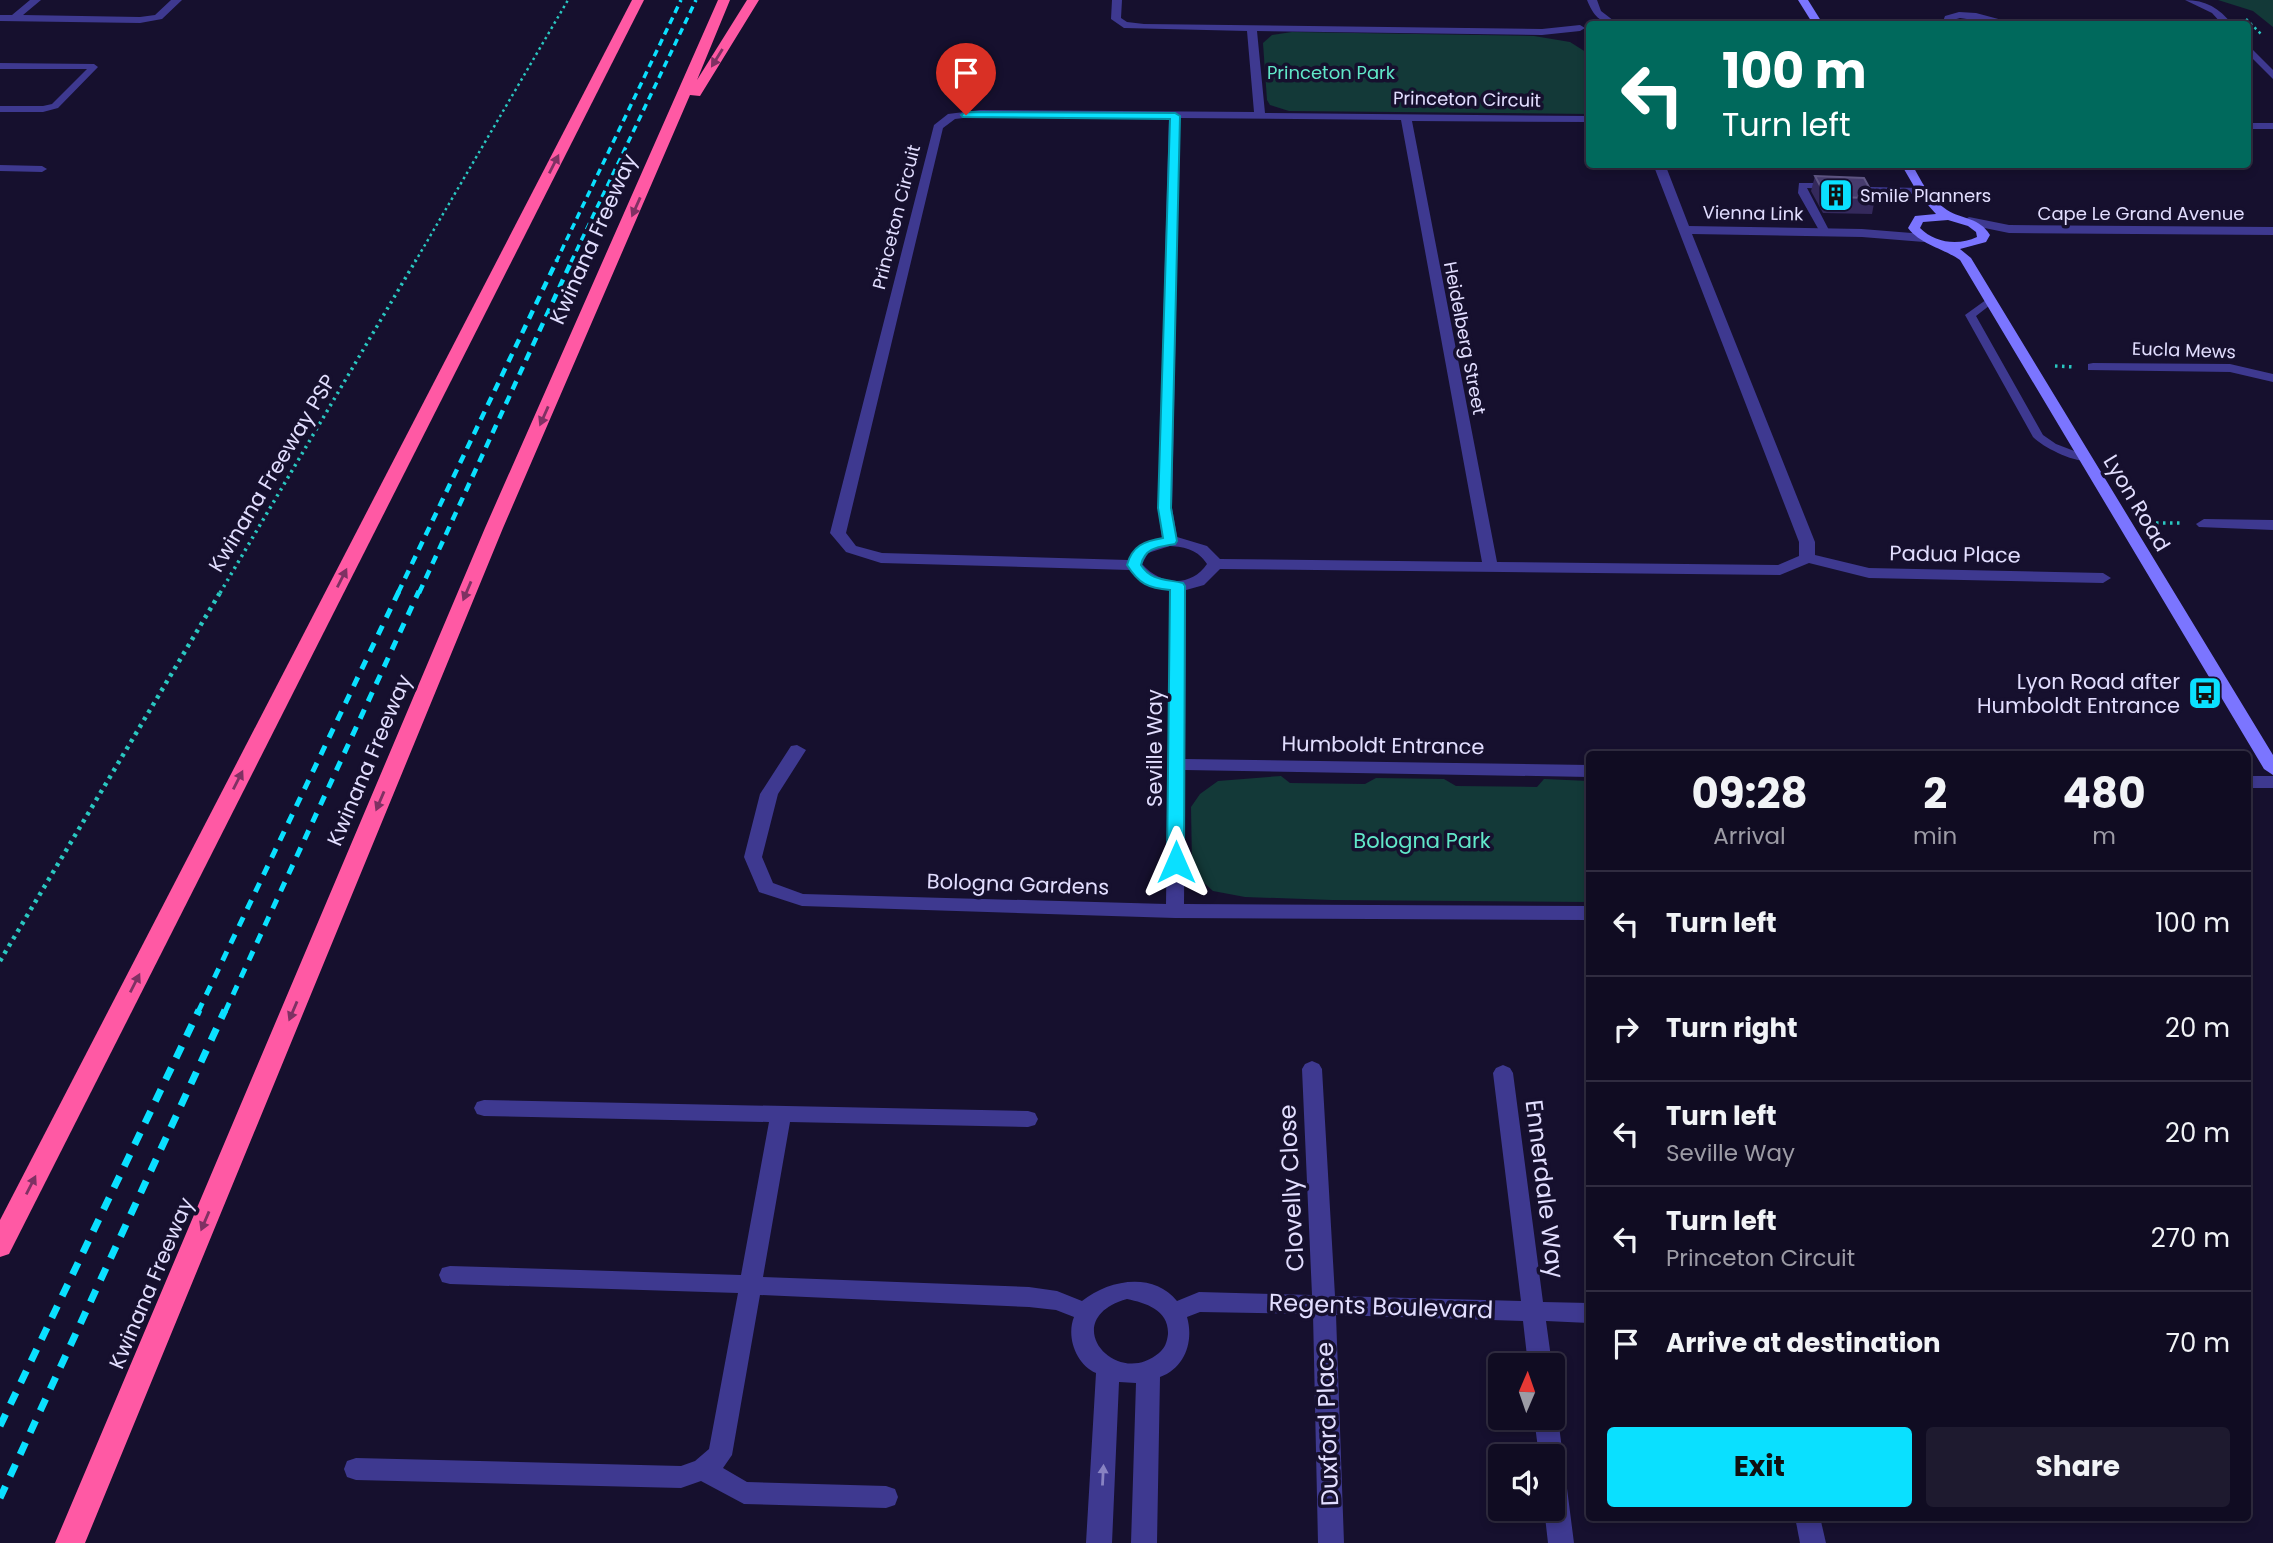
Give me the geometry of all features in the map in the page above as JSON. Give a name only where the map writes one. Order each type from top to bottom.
[{"type":"highway","points":[[0,1246],[638,0]]},
{"type":"highway","name":"Kwinana Freeway","points":[[70,1543],[494,528],[724,0]]},
{"type":"highway","points":[[663,145],[752,0]]},
{"type":"street","points":[[13,19],[36,0]]},
{"type":"street","points":[[0,18],[140,20],[158,17],[177,0]]},
{"type":"street","points":[[1117,0],[1116,19],[1124,25],[1252,29],[1585,31]]},
{"type":"street","points":[[1592,0],[1597,13],[1609,21]]},
{"type":"street","points":[[1803,0],[1816,21]]},
{"type":"street","points":[[2190,0],[2215,11],[2224,21]]},
{"type":"street","points":[[1592,21],[1597,13]]},
{"type":"street","points":[[1948,21],[1949,18],[1959,15],[1994,21]]},
{"type":"street","points":[[1252,29],[1260,116]]},
{"type":"street","points":[[2251,51],[2273,76]]},
{"type":"street","name":"Princeton Circuit","points":[[1134,565],[881,558],[851,549],[838,533],[938,127],[952,116],[980,113],[1586,119]]},
{"type":"street","points":[[1170,541],[1165,508],[1175,116]]},
{"type":"street","name":"Heidelberg Street","points":[[1406,117],[1490,566]]},
{"type":"street","points":[[2251,126],[2273,126]]},
{"type":"street","points":[[1215,565],[1780,570],[1807,558],[1807,542],[1661,168]]},
{"type":"street","points":[[1908,168],[1929,210]]},
{"type":"street","points":[[1929,210],[1969,222],[1982,230],[1980,239],[1965,258]]},
{"type":"street","points":[[1929,210],[1914,223],[1914,228],[1924,238],[1945,244],[1980,239]]},
{"type":"street","name":"Cape Le Grand Avenue","points":[[1969,222],[2009,229],[2273,231]]},
{"type":"street","name":"Vienna Link","points":[[1862,233],[1914,223]]},
{"type":"street","name":"Cape Le Grand Avenue","points":[[1980,239],[2009,229]]},
{"type":"street","name":"Vienna Link","points":[[1685,230],[1862,233],[1924,238]]},
{"type":"street","name":"Lyon Road","points":[[1945,244],[1965,258],[2273,769]]},
{"type":"street","name":"Eucla Mews","points":[[2093,367],[2230,368],[2273,378]]},
{"type":"street","points":[[2204,524],[2273,525]]},
{"type":"street","points":[[1170,541],[1191,543],[1209,552],[1215,565],[1210,575],[1195,583],[1178,586],[1158,584],[1141,577],[1134,565],[1136,555],[1149,544],[1170,541]]},
{"type":"street","name":"Padua Place","points":[[1807,558],[1869,573],[2104,578]]},
{"type":"street","name":"Seville Way","points":[[1175,911],[1178,586]]},
{"type":"street","name":"Bologna Gardens","points":[[797,750],[769,793],[753,857],[766,887],[802,900],[1175,911],[1586,913]]},
{"type":"street","name":"Humboldt Entrance","points":[[1176,764],[1586,771]]},
{"type":"street","points":[[2251,782],[2273,782]]},
{"type":"street","name":"Clovelly Close","points":[[1312,1069],[1324,1304]]},
{"type":"street","name":"Ennerdale Way","points":[[1503,1073],[1539,1353]]},
{"type":"street","points":[[484,1108],[1028,1119]]},
{"type":"street","points":[[356,1469],[681,1477],[704,1469],[720,1455],[781,1114]]},
{"type":"street","points":[[450,1275],[1029,1297],[1057,1301],[1087,1312]]},
{"type":"street","points":[[1127,1290],[1142,1291],[1157,1297],[1174,1312],[1180,1332],[1177,1346],[1162,1364],[1148,1371],[1124,1373],[1108,1369],[1095,1362],[1083,1344],[1082,1325],[1087,1312],[1104,1297],[1127,1290]]},
{"type":"street","name":"Regents Boulevard","points":[[1174,1312],[1199,1302],[1586,1314]]},
{"type":"street","name":"Duxford Place","points":[[1324,1304],[1331,1543]]},
{"type":"street","points":[[1099,1543],[1108,1369]]},
{"type":"street","points":[[1144,1543],[1148,1371]]},
{"type":"street","points":[[704,1469],[744,1493],[886,1496]]},
{"type":"street","points":[[1558,1521],[1561,1543]]},
{"type":"street","points":[[1808,1521],[1813,1543]]},
{"type":"lane","points":[[0,66],[94,67],[55,106],[43,109],[0,109]]},
{"type":"lane","points":[[0,168],[42,169]]},
{"type":"lane","points":[[1825,232],[1803,193],[1802,185],[1922,191]]},
{"type":"lane","points":[[1990,300],[1970,315],[2039,438],[2086,459]]},
{"type":"path","name":"Kwinana Freeway PSP","points":[[0,961],[302,456],[568,0]]},
{"type":"path","points":[[2241,14],[2248,21]]},
{"type":"path","points":[[2251,24],[2265,37]]},
{"type":"green space","points":[[2218,0],[2273,0],[2273,27],[2253,11]]},
{"type":"green space","name":"Princeton Park","points":[[1292,32],[1534,36],[1570,42],[1586,52],[1586,114],[1289,111],[1270,105],[1267,100],[1263,43],[1272,35]]},
{"type":"green space","name":"Bologna Park","points":[[1281,776],[1290,783],[1365,784],[1376,778],[1444,779],[1456,786],[1537,787],[1544,779],[1586,781],[1586,902],[1332,900],[1245,897],[1213,891],[1195,875],[1192,864],[1191,807],[1200,794],[1218,781]]},
{"type":"building","points":[[1815,176],[1864,178],[1875,198],[1826,197]]},
{"type":"railway","points":[[556,262],[681,0]]},
{"type":"railway","points":[[571,262],[696,0]]},
{"type":"railway","points":[[398,593],[557,260]]},
{"type":"railway","points":[[419,593],[572,260]]},
{"type":"railway","points":[[198,1012],[399,591]]},
{"type":"railway","points":[[225,1012],[419,591]]},
{"type":"railway","points":[[0,1426],[199,1010]]},
{"type":"railway","points":[[0,1498],[225,1010]]},
{"type":"place","name":"Smile Planners","points":[[1836,195]]},
{"type":"place","name":"Lyon Road after Humboldt Entrance","points":[[2205,693]]},
{"type":"route","points":[[966,115],[1175,116],[1165,508],[1170,541],[1149,544],[1136,555],[1134,565],[1141,577],[1158,584],[1178,586],[1176,862]]}]
